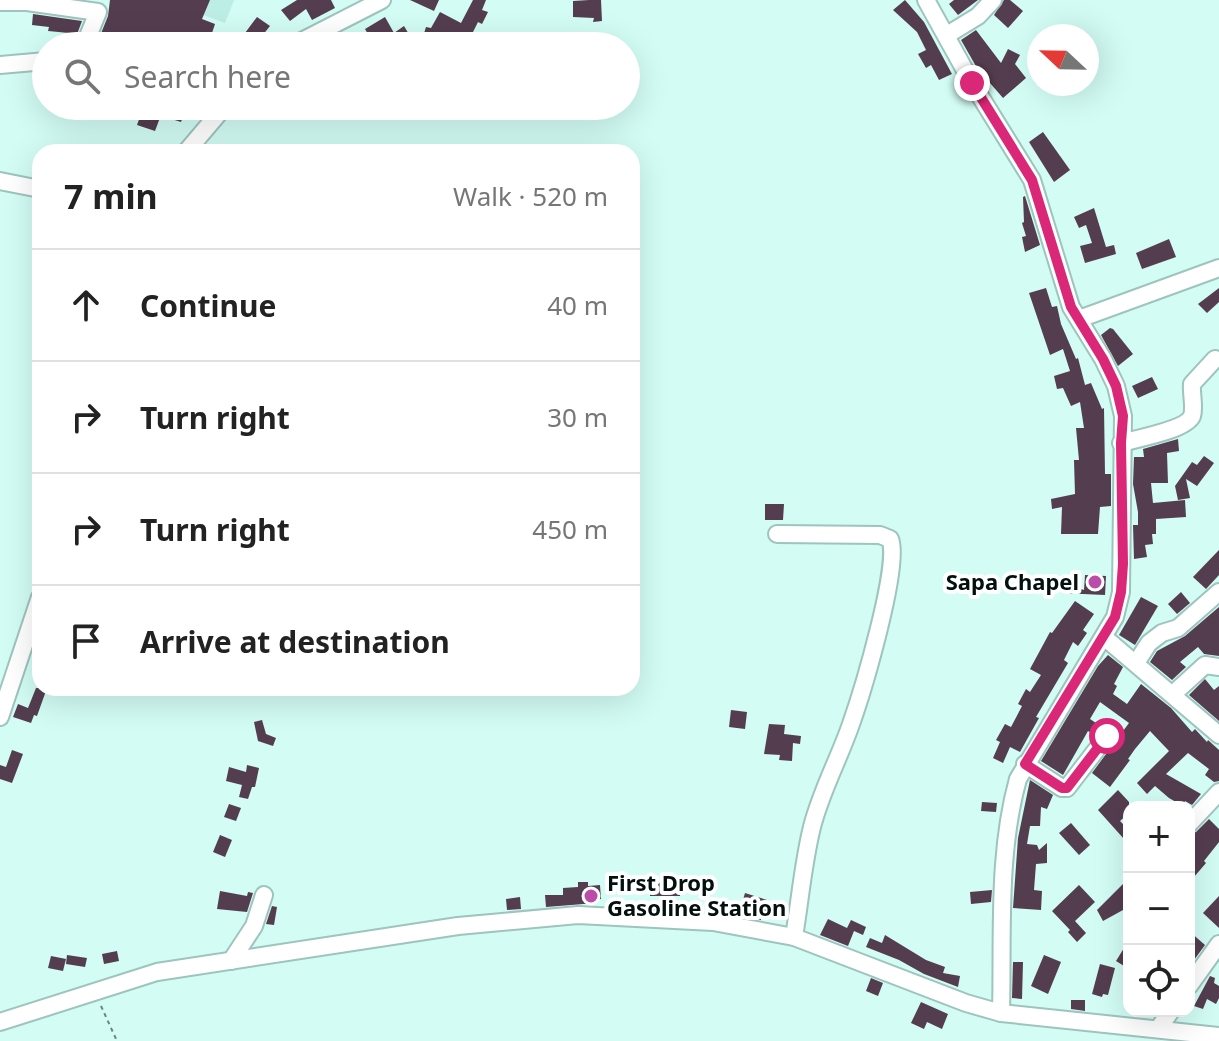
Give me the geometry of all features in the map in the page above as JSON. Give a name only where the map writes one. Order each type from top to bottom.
[{"type":"street","points":[[319,32],[382,0]]},
{"type":"street","points":[[927,0],[972,83],[1032,180],[1067,296],[1116,386],[1123,416],[1121,592],[1115,617],[1104,637],[1025,764],[1010,809],[1005,852],[1001,1013]]},
{"type":"street","points":[[947,35],[978,16],[993,0]]},
{"type":"street","points":[[0,2],[27,2],[98,12],[90,32]]},
{"type":"street","points":[[0,65],[32,62]]},
{"type":"street","points":[[193,144],[213,120]]},
{"type":"street","points":[[0,181],[32,187]]},
{"type":"street","points":[[1079,319],[1219,268]]},
{"type":"street","points":[[1121,443],[1186,423],[1192,415],[1192,384],[1215,359]]},
{"type":"street","points":[[777,534],[880,535],[890,539],[893,547],[891,581],[851,724],[824,789],[812,828],[794,937]]},
{"type":"street","points":[[1136,663],[1149,643],[1162,633],[1178,628],[1219,592]]},
{"type":"street","points":[[0,717],[32,621]]},
{"type":"street","points":[[1104,637],[1219,735]]},
{"type":"street","points":[[1173,694],[1205,665],[1219,667]]},
{"type":"street","points":[[1025,764],[1062,788],[1067,788],[1107,736]]},
{"type":"street","points":[[1195,818],[1219,792]]},
{"type":"street","points":[[231,961],[254,926],[264,895]]},
{"type":"street","points":[[0,1022],[157,972],[458,926],[578,915],[713,922],[794,937],[953,998],[1001,1013],[1219,1036]]},
{"type":"street","points":[[1195,978],[1219,944]]},
{"type":"street","points":[[1158,1029],[1167,1017]]},
{"type":"path","points":[[96,993],[117,1041]]},
{"type":"shaded area","points":[[162,0],[234,0],[225,23]]},
{"type":"building","points":[[110,0],[210,0],[202,19],[215,24],[212,32],[102,32]]},
{"type":"building","points":[[297,0],[331,0],[335,8],[312,20],[306,9],[290,21],[281,10]]},
{"type":"building","points":[[410,0],[439,0],[434,11]]},
{"type":"building","points":[[473,0],[486,0],[482,10],[488,12],[473,32],[424,32],[426,27],[431,28],[440,12],[461,23]]},
{"type":"building","points":[[601,0],[602,21],[573,17],[573,1]]},
{"type":"building","points":[[905,0],[924,22],[952,74],[939,80],[931,65],[926,68],[918,54],[926,50],[917,32],[893,10]]},
{"type":"building","points":[[954,0],[978,0],[958,15],[949,4]]},
{"type":"building","points":[[1004,0],[1010,0],[1023,11],[1008,28],[994,15]]},
{"type":"building","points":[[33,14],[82,21],[78,32],[48,31],[49,27],[32,25]]},
{"type":"building","points":[[257,17],[270,26],[265,32],[246,32]]},
{"type":"building","points":[[385,17],[393,32],[367,32],[365,29]]},
{"type":"building","points":[[976,30],[1001,63],[1008,49],[1020,55],[1015,64],[1026,78],[1003,98],[977,68],[961,40]]},
{"type":"building","points":[[139,120],[159,120],[155,131],[137,125]]},
{"type":"building","points":[[1043,132],[1070,170],[1054,182],[1029,142]]},
{"type":"building","points":[[1025,196],[1040,245],[1025,252],[1022,237],[1026,236],[1022,223]]},
{"type":"building","points":[[1094,208],[1106,247],[1114,245],[1116,254],[1085,263],[1080,246],[1092,243],[1086,225],[1079,228],[1074,217]]},
{"type":"building","points":[[1169,239],[1176,257],[1142,269],[1136,253]]},
{"type":"building","points":[[1046,288],[1052,307],[1057,306],[1061,324],[1078,358],[1085,385],[1091,383],[1104,408],[1105,474],[1111,474],[1111,506],[1100,507],[1098,534],[1061,534],[1062,507],[1052,509],[1051,499],[1075,494],[1074,460],[1079,460],[1076,428],[1084,428],[1080,402],[1071,406],[1063,388],[1057,389],[1054,376],[1070,371],[1063,349],[1050,355],[1029,293]]},
{"type":"building","points":[[1219,288],[1219,302],[1207,313],[1198,304]]},
{"type":"building","points":[[1110,328],[1133,354],[1118,366],[1101,335]]},
{"type":"building","points":[[1152,377],[1158,389],[1138,398],[1132,386]]},
{"type":"building","points":[[1178,439],[1179,451],[1167,453],[1168,483],[1151,483],[1153,503],[1185,500],[1186,517],[1156,519],[1153,544],[1145,545],[1147,557],[1134,559],[1133,525],[1138,525],[1138,512],[1133,484],[1134,457],[1144,457],[1143,449]]},
{"type":"building","points":[[1204,456],[1214,463],[1197,486],[1186,479],[1190,498],[1178,500],[1175,486],[1192,462],[1197,465]]},
{"type":"building","points":[[765,504],[784,504],[783,520],[765,520]]},
{"type":"building","points":[[1219,550],[1219,575],[1206,589],[1193,577]]},
{"type":"building","points":[[1085,575],[1106,576],[1105,595],[1061,593],[1064,583],[1084,590]]},
{"type":"building","points":[[1181,592],[1190,603],[1177,614],[1168,604]]},
{"type":"building","points":[[1141,597],[1158,606],[1135,645],[1119,635]]},
{"type":"building","points":[[1075,601],[1094,614],[1083,630],[1087,633],[1078,646],[1073,642],[1064,660],[1068,663],[1036,717],[1039,718],[1020,752],[1010,747],[1003,763],[993,758],[1000,742],[996,740],[1005,724],[1011,727],[1022,706],[1018,704],[1026,689],[1030,692],[1041,675],[1030,669],[1050,632]]},
{"type":"building","points":[[1219,607],[1219,656],[1204,654],[1198,647],[1180,662],[1186,667],[1172,680],[1150,662],[1157,651],[1185,636]]},
{"type":"building","points":[[1108,655],[1123,667],[1114,684],[1117,686],[1113,694],[1127,704],[1141,684],[1171,708],[1192,732],[1195,729],[1219,750],[1219,781],[1214,782],[1205,775],[1209,769],[1188,753],[1166,774],[1201,794],[1195,801],[1174,801],[1155,786],[1147,794],[1137,783],[1169,751],[1150,731],[1110,787],[1092,773],[1129,723],[1100,702],[1090,719],[1102,727],[1094,735],[1088,731],[1063,775],[1041,761],[1098,666]]},
{"type":"building","points":[[1205,679],[1214,690],[1219,686],[1219,721],[1189,695]]},
{"type":"building","points":[[33,696],[44,696],[31,723],[13,717],[18,704],[28,708]]},
{"type":"building","points":[[731,710],[747,712],[745,729],[729,727]]},
{"type":"building","points":[[262,720],[266,734],[276,738],[273,746],[258,741],[254,722]]},
{"type":"building","points":[[769,724],[785,725],[784,734],[801,736],[800,744],[793,743],[792,761],[779,760],[780,755],[764,754]]},
{"type":"building","points":[[12,750],[23,754],[12,783],[0,779],[0,765],[6,767]]},
{"type":"building","points":[[247,765],[259,768],[255,787],[252,787],[248,799],[239,797],[242,785],[226,781],[229,767],[246,772]]},
{"type":"building","points":[[1030,780],[1053,795],[1047,809],[1041,807],[1040,826],[1030,826],[1027,844],[1037,845],[1039,850],[1047,843],[1047,863],[1036,864],[1034,890],[1042,891],[1041,910],[1013,908],[1018,838]]},
{"type":"building","points":[[1118,790],[1128,801],[1123,801],[1123,818],[1120,821],[1123,824],[1123,838],[1098,810]]},
{"type":"building","points":[[982,802],[997,803],[996,812],[981,811]]},
{"type":"building","points":[[229,804],[241,808],[236,821],[224,817]]},
{"type":"building","points":[[1209,819],[1219,829],[1219,842],[1195,876],[1195,832]]},
{"type":"building","points":[[1071,823],[1090,845],[1079,855],[1059,833]]},
{"type":"building","points":[[220,835],[232,840],[225,857],[213,852]]},
{"type":"building","points":[[578,882],[588,882],[588,886],[600,885],[601,899],[595,900],[596,903],[546,907],[545,895],[563,895],[563,888],[578,887]]},
{"type":"building","points":[[650,883],[680,887],[680,896],[650,896]]},
{"type":"building","points":[[1123,884],[1123,910],[1103,921],[1097,910]]},
{"type":"building","points":[[1079,885],[1095,902],[1075,921],[1086,933],[1077,942],[1052,911]]},
{"type":"building","points":[[992,890],[991,902],[971,904],[970,892]]},
{"type":"building","points":[[220,891],[247,896],[248,892],[253,893],[247,912],[217,909]]},
{"type":"building","points":[[745,893],[767,900],[765,904],[780,907],[777,917],[763,913],[761,920],[739,914]]},
{"type":"building","points":[[1219,896],[1219,928],[1203,913]]},
{"type":"building","points":[[520,897],[521,909],[507,910],[506,899]]},
{"type":"building","points":[[272,906],[277,907],[274,925],[266,924]]},
{"type":"building","points":[[828,919],[847,928],[851,920],[866,927],[863,935],[854,931],[848,946],[820,935]]},
{"type":"building","points":[[885,935],[926,960],[945,967],[943,973],[960,976],[958,987],[866,947],[870,938],[882,943]]},
{"type":"building","points":[[1195,936],[1205,945],[1195,959]]},
{"type":"building","points":[[1123,950],[1123,965],[1116,961]]},
{"type":"building","points":[[117,951],[119,961],[104,964],[102,954]]},
{"type":"building","points":[[67,955],[87,958],[85,967],[66,964]]},
{"type":"building","points":[[1044,955],[1061,962],[1048,994],[1031,986]]},
{"type":"building","points":[[51,956],[66,959],[63,971],[48,968]]},
{"type":"building","points":[[1013,962],[1023,962],[1022,999],[1012,998]]},
{"type":"building","points":[[1100,964],[1115,968],[1108,995],[1103,994],[1102,997],[1092,994]]},
{"type":"building","points":[[1210,976],[1215,978],[1214,983],[1219,986],[1216,1004],[1207,999],[1203,1009],[1195,1004]]},
{"type":"building","points":[[871,978],[883,983],[878,996],[866,991]]},
{"type":"building","points":[[1071,1000],[1085,1000],[1085,1011],[1071,1009]]},
{"type":"building","points":[[921,1002],[948,1014],[942,1029],[927,1022],[924,1029],[911,1023]]},
{"type":"place","name":"Sapa Chapel","points":[[1095,582]]},
{"type":"place","name":"First Drop Gasoline Station","points":[[591,896]]},
{"type":"route","points":[[972,83],[1032,180],[1071,307],[1116,386],[1123,416],[1123,564],[1115,617],[1025,764],[1062,788],[1067,788],[1107,736]]}]
